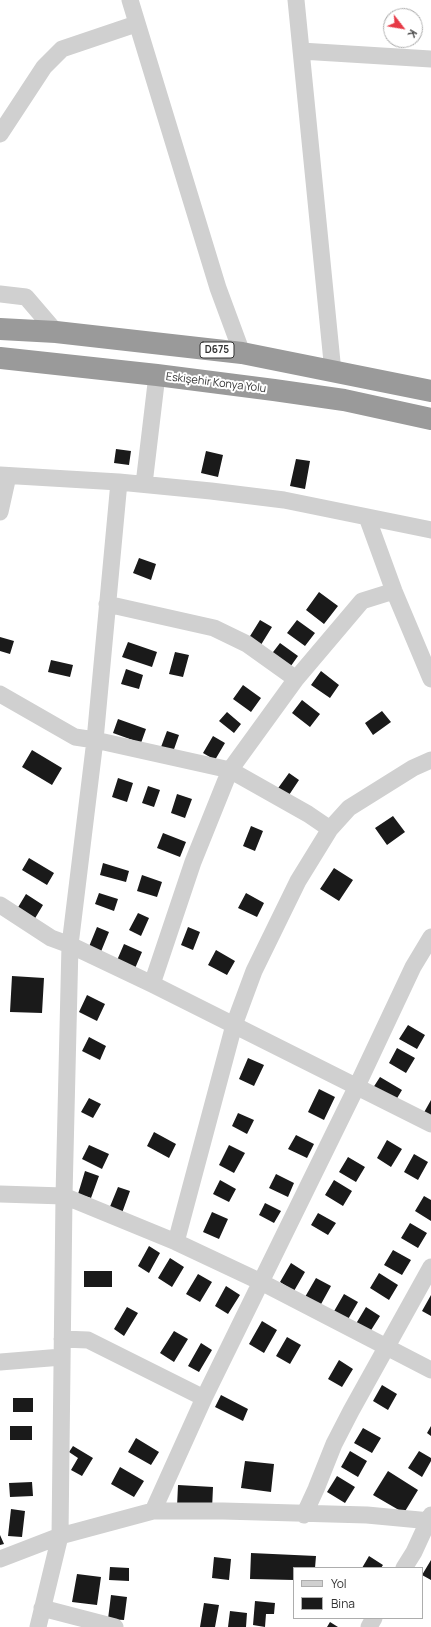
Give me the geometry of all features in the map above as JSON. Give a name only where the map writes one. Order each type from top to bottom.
[{"type":"highway","name":"D675","points":[[0,328],[56,332],[242,353],[431,391]]},
{"type":"highway","name":"Eskişehir Konya Yolu","points":[[0,358],[157,375],[344,400],[431,419]]},
{"type":"street","points":[[130,0],[136,24],[218,288],[242,353]]},
{"type":"street","points":[[296,0],[333,372]]},
{"type":"street","points":[[0,134],[44,67],[62,49],[136,24]]},
{"type":"street","points":[[301,51],[431,59]]},
{"type":"street","points":[[0,294],[26,297],[56,332]]},
{"type":"street","points":[[144,484],[157,375]]},
{"type":"street","points":[[0,512],[4,476],[144,484],[284,500],[431,530]]},
{"type":"street","points":[[38,1627],[60,1536],[64,1196],[70,945],[95,740],[119,482]]},
{"type":"street","points":[[367,517],[394,591],[431,679]]},
{"type":"street","points":[[152,984],[193,862],[230,770],[296,679],[362,601],[394,591]]},
{"type":"street","points":[[107,604],[214,628],[247,644],[296,679]]},
{"type":"street","points":[[0,694],[75,737],[95,740],[230,770],[308,814],[330,829]]},
{"type":"street","points":[[176,1242],[234,1025],[257,964],[298,881],[330,829],[349,808],[413,768],[431,760]]},
{"type":"street","points":[[0,904],[51,938],[70,945],[152,984],[431,1124]]},
{"type":"street","points":[[153,1511],[204,1398],[357,1086],[413,968],[431,937]]},
{"type":"street","points":[[0,1194],[64,1196],[176,1242],[261,1282],[431,1370]]},
{"type":"street","points":[[304,1514],[334,1444],[431,1267]]},
{"type":"street","points":[[62,1339],[88,1340],[204,1398]]},
{"type":"street","points":[[0,1362],[62,1357]]},
{"type":"street","points":[[0,1559],[60,1536],[153,1511],[223,1511],[367,1515],[430,1519],[414,1552],[405,1567]]},
{"type":"street","points":[[42,1608],[115,1627]]},
{"type":"building","points":[[116,449],[131,451],[129,465],[114,463]]},
{"type":"building","points":[[206,451],[223,455],[218,477],[201,473]]},
{"type":"building","points":[[296,459],[310,461],[305,489],[290,486]]},
{"type":"building","points":[[139,558],[156,564],[151,580],[133,573]]},
{"type":"building","points":[[319,592],[338,606],[324,624],[306,610]]},
{"type":"building","points":[[260,620],[272,627],[259,648],[247,641]]},
{"type":"building","points":[[297,620],[315,633],[305,646],[287,633]]},
{"type":"building","points":[[0,637],[14,641],[10,654],[0,651]]},
{"type":"building","points":[[128,642],[157,652],[152,667],[122,657]]},
{"type":"building","points":[[280,643],[298,656],[288,670],[270,656]]},
{"type":"building","points":[[175,652],[189,655],[183,677],[169,674]]},
{"type":"building","points":[[51,660],[73,665],[70,677],[48,672]]},
{"type":"building","points":[[126,669],[143,675],[139,689],[121,684]]},
{"type":"building","points":[[321,671],[339,685],[330,698],[311,685]]},
{"type":"building","points":[[243,685],[261,698],[251,712],[233,699]]},
{"type":"building","points":[[302,700],[320,714],[310,727],[292,713]]},
{"type":"building","points":[[382,711],[391,722],[373,735],[365,723]]},
{"type":"building","points":[[227,712],[241,724],[234,733],[219,721]]},
{"type":"building","points":[[118,719],[146,729],[141,743],[113,733]]},
{"type":"building","points":[[167,731],[179,735],[173,752],[161,747]]},
{"type":"building","points":[[213,736],[225,743],[215,760],[203,753]]},
{"type":"building","points":[[32,750],[62,768],[52,785],[22,767]]},
{"type":"building","points":[[289,773],[299,780],[287,798],[276,791]]},
{"type":"building","points":[[118,778],[133,783],[127,802],[112,797]]},
{"type":"building","points":[[148,786],[160,790],[154,807],[142,803]]},
{"type":"building","points":[[177,794],[192,799],[185,818],[171,813]]},
{"type":"building","points":[[393,816],[405,832],[387,845],[375,828]]},
{"type":"building","points":[[251,826],[263,831],[255,851],[243,846]]},
{"type":"building","points":[[163,833],[186,842],[180,857],[157,848]]},
{"type":"building","points":[[29,858],[54,873],[47,885],[22,870]]},
{"type":"building","points":[[103,863],[129,871],[126,882],[100,875]]},
{"type":"building","points":[[334,868],[353,880],[339,901],[320,889]]},
{"type":"building","points":[[142,875],[162,882],[157,897],[137,891]]},
{"type":"building","points":[[99,893],[118,899],[114,911],[95,904]]},
{"type":"building","points":[[246,893],[264,903],[257,917],[238,908]]},
{"type":"building","points":[[26,894],[43,905],[34,920],[17,909]]},
{"type":"building","points":[[138,913],[149,918],[141,936],[129,930]]},
{"type":"building","points":[[97,927],[109,932],[100,954],[88,949]]},
{"type":"building","points":[[188,927],[200,932],[193,950],[181,945]]},
{"type":"building","points":[[124,944],[142,952],[133,973],[115,965]]},
{"type":"building","points":[[216,950],[235,961],[227,975],[208,965]]},
{"type":"building","points":[[12,976],[44,978],[42,1013],[10,1012]]},
{"type":"building","points":[[87,995],[105,1004],[97,1021],[79,1012]]},
{"type":"building","points":[[408,1025],[425,1035],[417,1049],[399,1039]]},
{"type":"building","points":[[89,1037],[106,1046],[100,1060],[82,1051]]},
{"type":"building","points":[[397,1048],[415,1058],[406,1073],[389,1063]]},
{"type":"building","points":[[248,1058],[264,1065],[254,1086],[239,1079]]},
{"type":"building","points":[[380,1077],[402,1090],[393,1105],[371,1091]]},
{"type":"building","points":[[319,1089],[335,1097],[324,1120],[308,1112]]},
{"type":"building","points":[[89,1098],[101,1104],[93,1118],[81,1112]]},
{"type":"building","points":[[431,1100],[431,1121],[422,1116]]},
{"type":"building","points":[[238,1113],[254,1120],[247,1134],[232,1126]]},
{"type":"building","points":[[154,1132],[176,1144],[169,1158],[147,1146]]},
{"type":"building","points":[[296,1135],[314,1144],[307,1158],[288,1149]]},
{"type":"building","points":[[387,1140],[402,1149],[391,1167],[377,1158]]},
{"type":"building","points":[[89,1145],[109,1154],[102,1169],[82,1159]]},
{"type":"building","points":[[229,1145],[245,1153],[234,1173],[219,1165]]},
{"type":"building","points":[[414,1154],[428,1162],[418,1180],[404,1172]]},
{"type":"building","points":[[348,1157],[365,1167],[356,1182],[339,1172]]},
{"type":"building","points":[[85,1171],[99,1176],[91,1198],[78,1194]]},
{"type":"building","points":[[276,1174],[294,1183],[288,1197],[269,1188]]},
{"type":"building","points":[[220,1180],[236,1189],[229,1202],[213,1194]]},
{"type":"building","points":[[334,1180],[352,1191],[343,1206],[325,1195]]},
{"type":"building","points":[[118,1187],[130,1191],[122,1213],[109,1209]]},
{"type":"building","points":[[424,1196],[431,1200],[431,1221],[415,1211]]},
{"type":"building","points":[[265,1203],[281,1211],[274,1223],[259,1215]]},
{"type":"building","points":[[212,1212],[228,1219],[219,1239],[203,1232]]},
{"type":"building","points":[[318,1213],[336,1223],[328,1235],[311,1225]]},
{"type":"building","points":[[410,1223],[427,1233],[418,1248],[401,1238]]},
{"type":"building","points":[[149,1246],[160,1253],[149,1273],[138,1266]]},
{"type":"building","points":[[393,1250],[411,1260],[402,1275],[384,1265]]},
{"type":"building","points":[[170,1258],[184,1267],[172,1287],[158,1278]]},
{"type":"building","points":[[291,1263],[305,1272],[294,1291],[280,1282]]},
{"type":"building","points":[[84,1271],[112,1271],[112,1287],[84,1287]]},
{"type":"building","points":[[379,1273],[398,1285],[389,1300],[370,1288]]},
{"type":"building","points":[[198,1274],[212,1282],[200,1302],[186,1294]]},
{"type":"building","points":[[316,1278],[331,1286],[320,1306],[305,1297]]},
{"type":"building","points":[[226,1286],[240,1295],[228,1314],[215,1306]]},
{"type":"building","points":[[344,1294],[358,1302],[347,1321],[333,1313]]},
{"type":"building","points":[[431,1295],[431,1316],[422,1311]]},
{"type":"building","points":[[127,1307],[138,1313],[124,1336],[114,1329]]},
{"type":"building","points":[[366,1307],[380,1316],[368,1335],[354,1327]]},
{"type":"building","points":[[262,1321],[277,1330],[264,1353],[249,1344]]},
{"type":"building","points":[[174,1331],[188,1339],[174,1362],[160,1353]]},
{"type":"building","points":[[287,1337],[301,1345],[290,1364],[276,1356]]},
{"type":"building","points":[[201,1343],[212,1350],[199,1372],[188,1366]]},
{"type":"building","points":[[339,1360],[353,1369],[342,1387],[328,1379]]},
{"type":"building","points":[[382,1385],[397,1394],[388,1410],[373,1401]]},
{"type":"building","points":[[221,1395],[248,1409],[243,1421],[215,1407]]},
{"type":"building","points":[[13,1398],[33,1398],[33,1412],[13,1412]]},
{"type":"building","points":[[10,1426],[32,1426],[32,1440],[10,1440]]},
{"type":"building","points":[[431,1426],[431,1436],[427,1433]]},
{"type":"building","points":[[363,1428],[381,1438],[372,1453],[354,1443]]},
{"type":"building","points":[[136,1438],[159,1452],[151,1465],[128,1452]]},
{"type":"building","points":[[73,1446],[93,1458],[82,1476],[71,1470],[78,1458],[69,1452]]},
{"type":"building","points":[[350,1451],[367,1461],[358,1477],[341,1467]]},
{"type":"building","points":[[419,1451],[431,1458],[431,1461],[422,1477],[408,1468]]},
{"type":"building","points":[[245,1461],[274,1464],[271,1492],[241,1488]]},
{"type":"building","points":[[120,1467],[144,1481],[134,1497],[111,1484]]},
{"type":"building","points":[[388,1471],[418,1490],[404,1513],[373,1495]]},
{"type":"building","points":[[337,1476],[355,1487],[345,1503],[327,1492]]},
{"type":"building","points":[[32,1482],[33,1496],[10,1497],[9,1483]]},
{"type":"building","points":[[178,1485],[213,1487],[212,1509],[177,1507]]},
{"type":"building","points":[[11,1509],[25,1511],[22,1537],[8,1536]]},
{"type":"building","points":[[0,1535],[4,1544],[0,1545]]},
{"type":"building","points":[[251,1553],[316,1556],[315,1567],[293,1567],[293,1580],[250,1579]]},
{"type":"building","points":[[369,1556],[383,1565],[382,1567],[363,1567]]},
{"type":"building","points":[[214,1557],[231,1559],[229,1580],[212,1578]]},
{"type":"building","points":[[431,1560],[431,1580],[423,1576]]},
{"type":"building","points":[[110,1567],[129,1568],[129,1581],[109,1580]]},
{"type":"building","points":[[77,1574],[101,1577],[97,1605],[72,1602]]},
{"type":"building","points":[[111,1595],[127,1597],[124,1620],[108,1619]]},
{"type":"building","points":[[255,1601],[275,1603],[274,1614],[266,1614],[265,1627],[253,1625]]},
{"type":"building","points":[[204,1603],[219,1605],[215,1627],[200,1627]]},
{"type":"building","points":[[230,1611],[247,1613],[246,1627],[228,1627]]},
{"type":"building","points":[[330,1622],[338,1627],[327,1627]]}]
